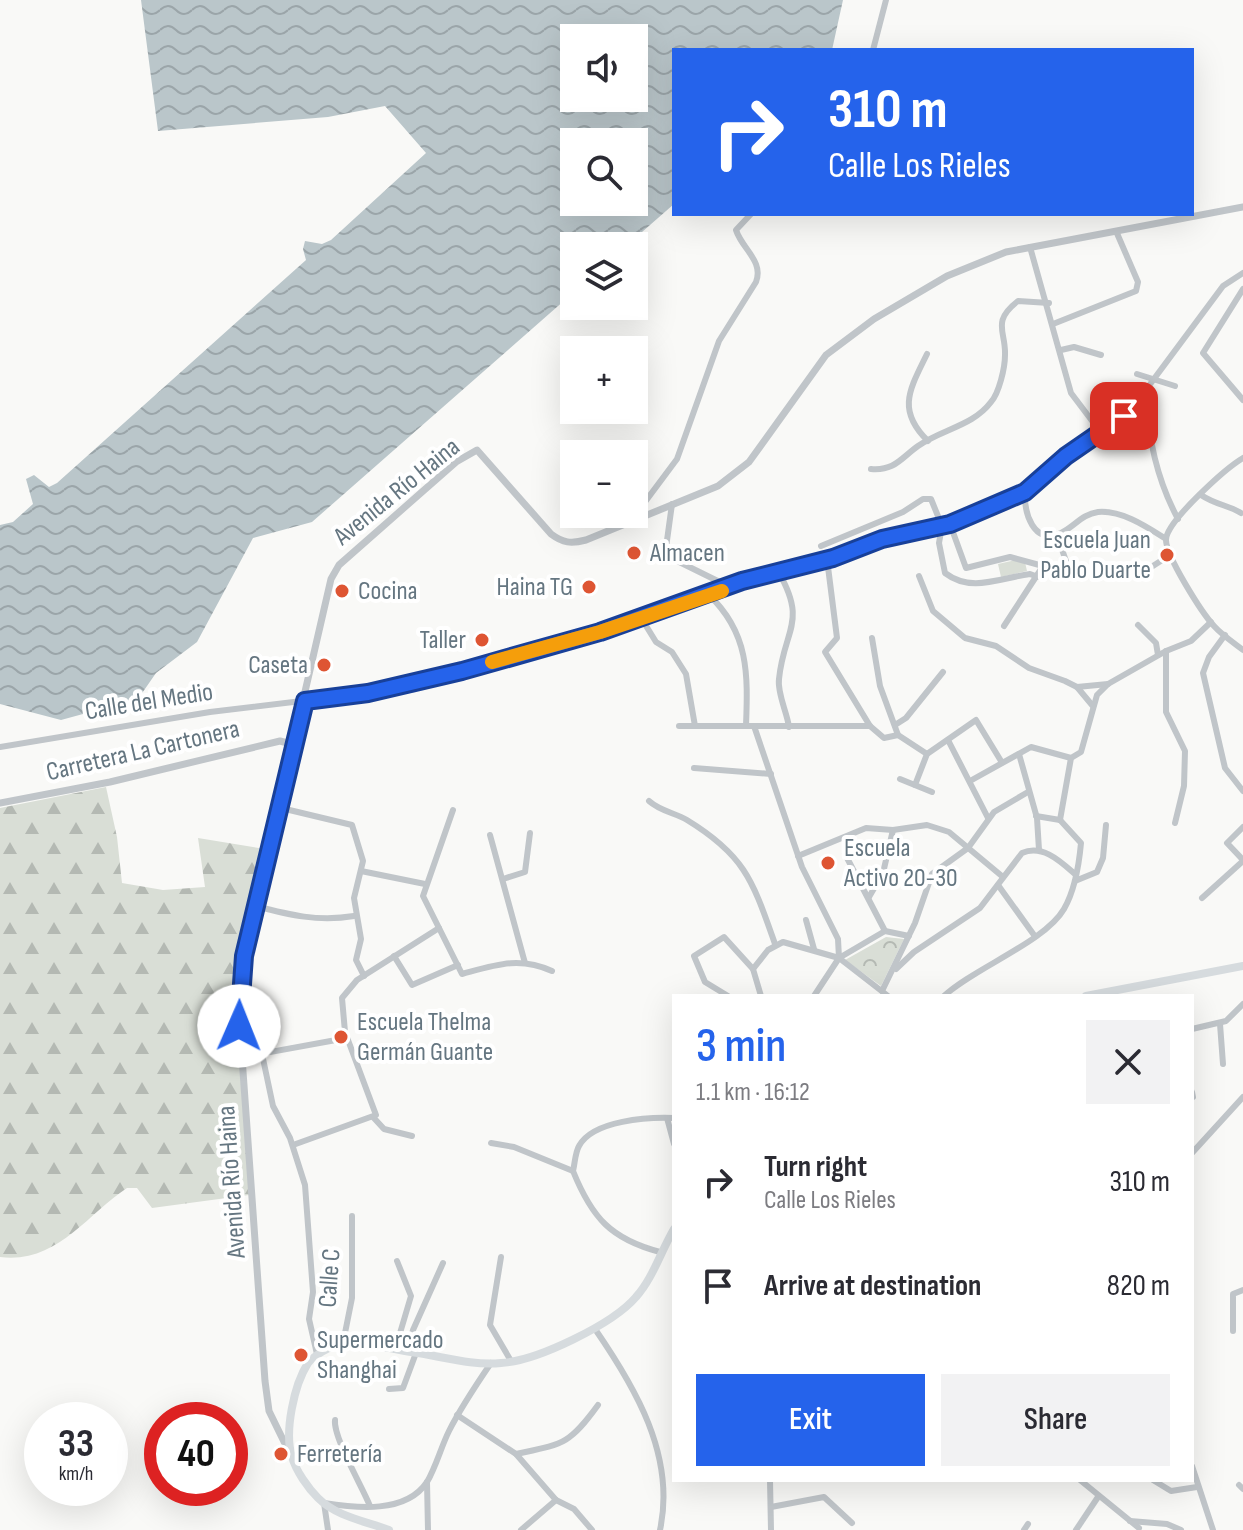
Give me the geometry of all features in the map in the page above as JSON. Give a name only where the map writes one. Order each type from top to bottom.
[{"type":"main road","points":[[1097,994],[1243,966]]},
{"type":"main road","points":[[389,1530],[360,1527],[324,1503],[304,1480],[292,1457],[289,1436],[295,1399],[308,1363],[317,1354],[343,1343],[491,1363],[511,1361],[595,1329],[635,1298],[649,1279],[672,1232]]},
{"type":"street","points":[[874,48],[886,0]]},
{"type":"street","name":"Avenida Río Haina","points":[[648,513],[718,486],[749,462],[813,369],[874,319],[947,276],[1006,252],[1243,207]]},
{"type":"street","points":[[648,498],[677,459],[719,341],[760,272],[736,230],[749,216]]},
{"type":"street","points":[[1053,324],[1136,291],[1138,282],[1116,231]]},
{"type":"street","points":[[1030,247],[1049,303],[1071,393],[1102,434]]},
{"type":"street","name":"Calle del Medio","points":[[0,747],[210,712],[368,693],[462,671],[600,632],[640,616],[882,539],[950,524],[1025,492],[1124,416],[1206,306],[1223,286],[1243,273]]},
{"type":"street","points":[[1243,289],[1203,353],[1243,400]]},
{"type":"street","points":[[871,469],[883,470],[902,462],[928,441],[983,412],[994,398],[1005,354],[1000,332],[1011,307],[1018,301],[1049,303]]},
{"type":"street","points":[[1061,350],[1074,347],[1101,355]]},
{"type":"street","points":[[927,354],[908,399],[914,428],[928,441]]},
{"type":"street","points":[[1137,374],[1175,386]]},
{"type":"street","points":[[1145,391],[1149,448],[1165,496],[1178,519]]},
{"type":"street","points":[[1083,445],[1092,422]]},
{"type":"street","name":"Avenida Río Haina","points":[[292,1457],[269,1411],[265,1381],[238,1001],[255,906],[281,808],[331,579],[339,565],[467,455],[477,450],[560,541],[574,543],[586,540],[612,528]]},
{"type":"street","points":[[1243,458],[1178,519],[1166,539],[1170,555],[1211,622],[1243,650]]},
{"type":"street","points":[[1025,492],[1028,521],[1036,530],[1057,535],[1083,516],[1099,512],[1137,522],[1166,539]]},
{"type":"street","points":[[1201,495],[1218,507],[1231,507],[1241,513]]},
{"type":"street","points":[[821,546],[903,512],[923,499],[931,499],[942,526],[940,564],[945,573],[958,583],[980,584],[1030,574],[1038,577]]},
{"type":"street","points":[[672,504],[665,555],[732,588]]},
{"type":"street","points":[[950,524],[966,568],[1010,557],[1024,558],[1043,566],[1004,626]]},
{"type":"street","points":[[1057,535],[1067,564],[1078,572],[1111,576],[1142,573],[1170,555]]},
{"type":"street","points":[[827,559],[837,638],[825,652],[870,726],[884,738],[898,735]]},
{"type":"street","points":[[778,571],[793,601],[792,632],[778,682],[789,727]]},
{"type":"street","points":[[919,576],[933,611],[965,638],[996,646],[1029,668],[1077,687],[1108,684]]},
{"type":"street","points":[[709,595],[719,604],[743,646],[750,726],[771,774],[798,856],[838,939],[839,958]]},
{"type":"street","points":[[640,616],[656,642],[672,652],[686,674],[695,726]]},
{"type":"street","points":[[970,781],[1031,747],[1071,758],[1081,752],[1092,705],[1108,684],[1158,655],[1191,641],[1211,622]]},
{"type":"street","points":[[1138,625],[1156,643],[1158,655]]},
{"type":"street","points":[[1225,635],[1209,657],[1203,673],[1225,768],[1243,791]]},
{"type":"street","points":[[872,638],[880,686],[898,735],[927,754]]},
{"type":"street","points":[[1166,651],[1166,712],[1185,751],[1184,786],[1175,823]]},
{"type":"street","points":[[895,725],[906,718],[943,672]]},
{"type":"street","points":[[1077,687],[1092,705]]},
{"type":"street","points":[[915,785],[927,754],[976,720],[1001,761]]},
{"type":"street","points":[[679,726],[870,726]]},
{"type":"street","points":[[948,740],[988,818]]},
{"type":"street","name":"Carretera La Cartonera","points":[[0,803],[110,782],[280,741],[295,745]]},
{"type":"street","points":[[1019,754],[1036,816],[1039,850],[1075,878]]},
{"type":"street","points":[[1060,820],[1071,758]]},
{"type":"street","points":[[694,768],[771,774]]},
{"type":"street","points":[[1235,782],[1243,777]]},
{"type":"street","points":[[900,779],[932,792]]},
{"type":"street","points":[[753,969],[775,944],[783,942],[839,958],[885,994],[932,874],[968,848],[988,818],[1028,792]]},
{"type":"street","points":[[649,801],[686,819],[735,854],[760,902],[775,944]]},
{"type":"street","points":[[281,808],[352,825],[360,841],[361,871],[354,898],[354,916],[361,939],[356,960],[364,976]]},
{"type":"street","points":[[453,810],[423,896],[462,974],[509,960],[552,971]]},
{"type":"street","points":[[947,994],[1064,911],[1075,878],[1080,838],[1060,820],[1036,816]]},
{"type":"street","points":[[798,856],[866,828],[893,830],[927,825],[940,828],[1003,877]]},
{"type":"street","points":[[1075,878],[1097,872],[1103,858],[1106,825]]},
{"type":"street","points":[[1202,898],[1243,861],[1227,843],[1243,827]]},
{"type":"street","points":[[869,897],[883,873],[893,830]]},
{"type":"street","points":[[503,879],[525,872],[530,833]]},
{"type":"street","points":[[490,835],[525,963]]},
{"type":"street","points":[[893,971],[914,952],[980,908],[1022,853],[1039,850]]},
{"type":"street","points":[[845,854],[885,931]]},
{"type":"street","points":[[361,871],[425,884]]},
{"type":"street","points":[[998,885],[1034,935]]},
{"type":"street","points":[[255,906],[313,919],[354,916]]},
{"type":"street","points":[[806,920],[814,949]]},
{"type":"street","points":[[372,1118],[375,1103],[347,1038],[342,998],[364,976],[439,928]]},
{"type":"street","points":[[815,994],[839,958],[885,931],[909,936]]},
{"type":"street","points":[[725,994],[705,982],[694,956],[724,937],[753,969],[759,994]]},
{"type":"street","points":[[394,956],[412,985],[458,965]]},
{"type":"street","points":[[1194,1029],[1233,1018],[1243,1004]]},
{"type":"street","points":[[1220,1024],[1223,1064]]},
{"type":"street","points":[[243,1057],[347,1038]]},
{"type":"street","points":[[262,1054],[273,1106],[293,1145],[305,1185],[313,1292],[309,1319],[317,1354]]},
{"type":"street","points":[[1194,1151],[1243,1097]]},
{"type":"street","points":[[660,1252],[631,1244],[596,1217],[573,1171],[579,1145],[594,1132],[652,1116],[670,1118]]},
{"type":"street","points":[[372,1118],[384,1129],[412,1136]]},
{"type":"street","points":[[293,1145],[372,1118]]},
{"type":"street","points":[[491,1143],[514,1147],[573,1171]]},
{"type":"street","name":"Calle C","points":[[343,1343],[352,1298],[352,1216]]},
{"type":"street","points":[[501,1257],[490,1325],[511,1361]]},
{"type":"street","points":[[395,1350],[411,1296],[397,1261]]},
{"type":"street","points":[[389,1389],[403,1388],[412,1352],[443,1263]]},
{"type":"street","points":[[1233,1331],[1233,1294],[1243,1290]]},
{"type":"street","points":[[595,1329],[630,1382],[648,1420],[665,1489],[660,1530]]},
{"type":"street","points":[[328,1530],[324,1503],[370,1506],[408,1499],[427,1482],[457,1415],[491,1363]]},
{"type":"street","points":[[516,1454],[562,1444],[598,1405]]},
{"type":"street","points":[[457,1415],[516,1454],[556,1500],[574,1509],[592,1530]]},
{"type":"street","points":[[335,1420],[336,1437],[346,1449],[370,1506]]},
{"type":"street","points":[[1194,1474],[1213,1530]]},
{"type":"street","points":[[427,1482],[428,1530]]},
{"type":"street","points":[[770,1482],[771,1530]]},
{"type":"street","points":[[1082,1482],[1139,1528]]},
{"type":"street","points":[[1156,1482],[1171,1491],[1197,1487]]},
{"type":"street","points":[[771,1507],[824,1497],[852,1523]]},
{"type":"street","points":[[1076,1530],[1098,1497]]},
{"type":"street","points":[[521,1530],[556,1500]]},
{"type":"street","points":[[1130,1521],[1167,1524],[1181,1530]]},
{"type":"green space","points":[[1024,558],[1027,571],[1001,577],[998,564]]},
{"type":"green space","points":[[106,787],[117,837],[122,883],[163,890],[205,887],[198,838],[265,849],[241,954],[235,999],[249,1195],[152,1208],[137,1188],[127,1188],[54,1245],[20,1257],[0,1257],[0,808]]},
{"type":"green space","points":[[886,937],[904,939],[881,986],[845,960]]},
{"type":"water","points":[[141,0],[843,0],[832,48],[672,48],[672,206],[642,232],[560,232],[560,304],[312,522],[253,538],[197,642],[156,673],[138,699],[61,720],[0,704],[0,525],[13,522],[33,504],[26,479],[34,475],[49,487],[57,483],[306,260],[303,249],[305,241],[322,244],[331,240],[426,153],[385,106],[328,117],[158,131]]},
{"type":"slow traffic","points":[[492,662],[600,632],[722,591]]},
{"type":"place","name":"Almacen","points":[[634,553]]},
{"type":"place","name":"Escuela Juan Pablo Duarte","points":[[1167,555]]},
{"type":"place","name":"Haina TG","points":[[589,587]]},
{"type":"place","name":"Cocina","points":[[342,591]]},
{"type":"place","name":"Taller","points":[[482,640]]},
{"type":"place","name":"Caseta","points":[[324,665]]},
{"type":"place","name":"Escuela Activo 20-30","points":[[828,863]]},
{"type":"place","name":"Escuela Thelma Germán Guante","points":[[341,1037]]},
{"type":"place","name":"Supermercado Shanghai","points":[[301,1355]]},
{"type":"place","name":"Ferretería","points":[[281,1454]]},
{"type":"route","points":[[239,1026],[238,1001],[244,956],[305,701],[368,693],[462,671],[600,632],[732,588],[742,581],[833,558],[882,539],[950,524],[1025,492],[1066,456],[1105,433],[1124,416]]}]
